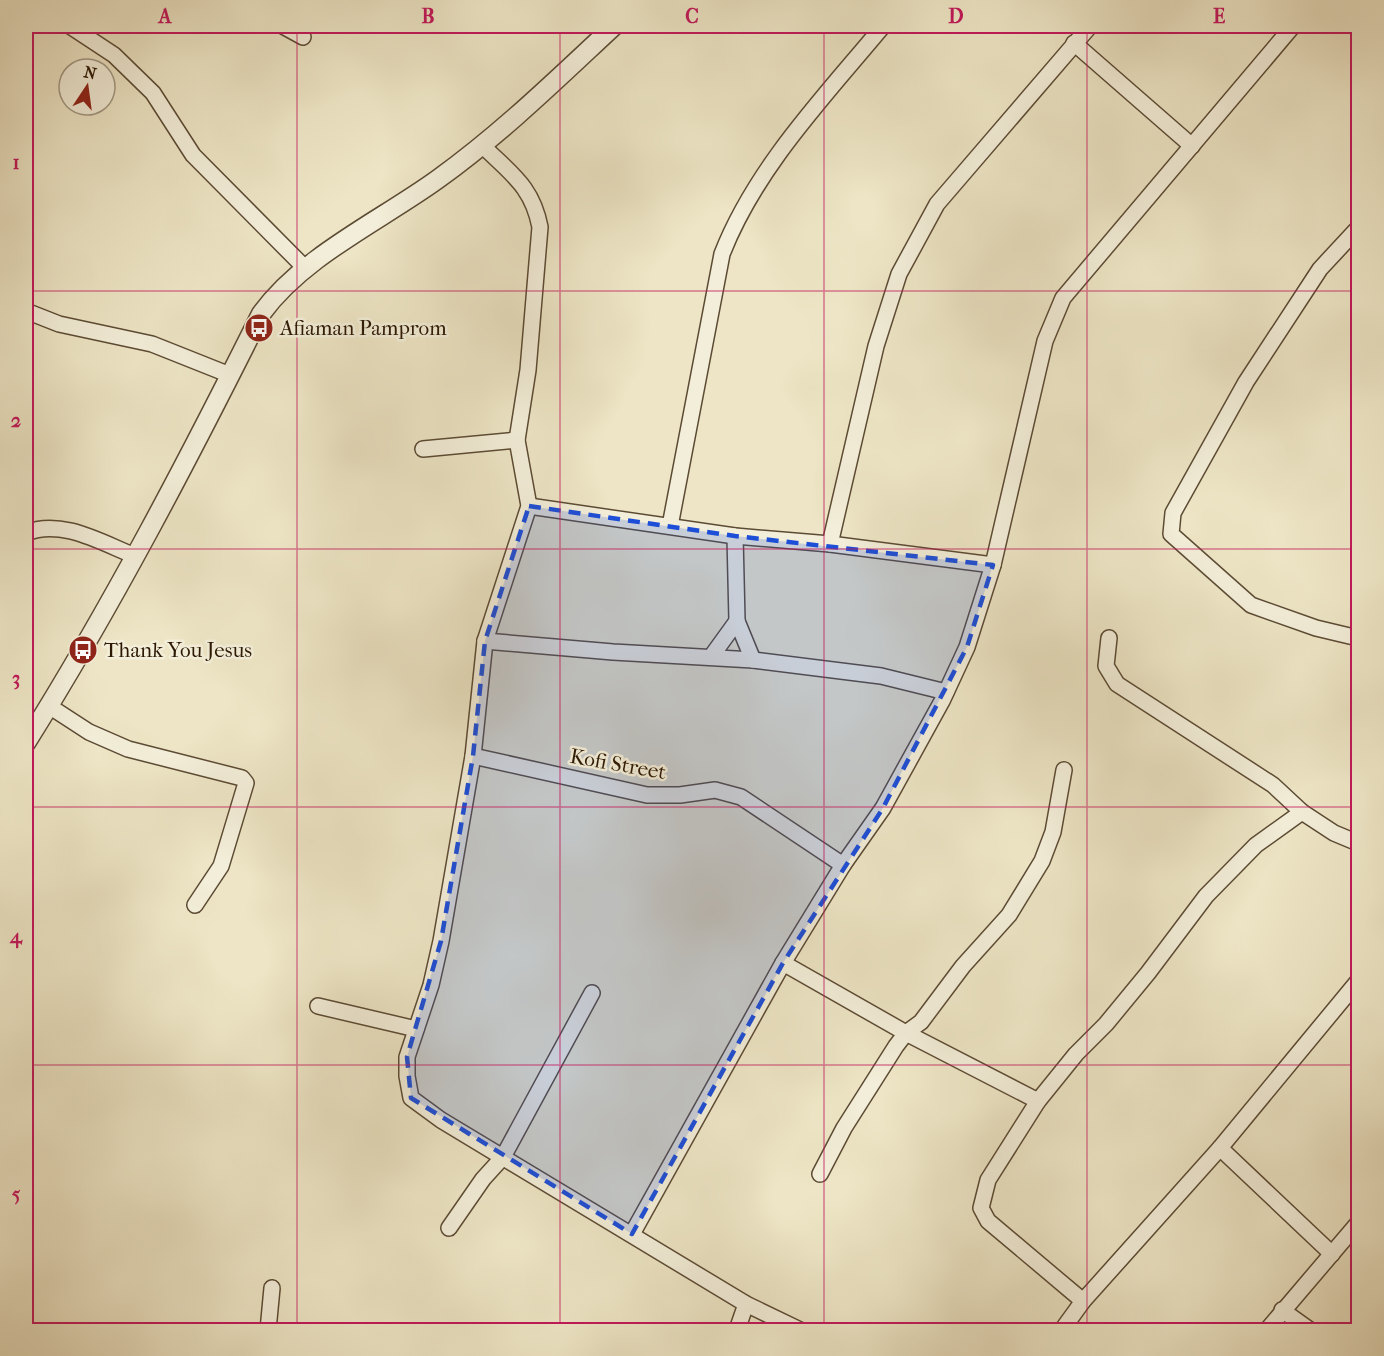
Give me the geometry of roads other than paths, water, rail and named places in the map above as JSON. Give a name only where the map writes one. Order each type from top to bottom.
[{"type":"street","points":[[70,26],[114,55],[153,93],[193,154],[305,268]]},
{"type":"street","points":[[284,26],[303,37]]},
{"type":"street","points":[[26,742],[172,492],[261,314],[275,294],[305,268],[416,195],[483,146],[614,26]]},
{"type":"street","points":[[670,526],[722,254],[732,231],[793,134],[884,26]]},
{"type":"street","points":[[830,544],[876,346],[899,274],[938,204],[1090,26]]},
{"type":"street","points":[[632,1234],[783,963],[843,865],[883,808],[946,692],[967,647],[993,565],[1045,341],[1063,298],[1293,26]]},
{"type":"street","points":[[1074,43],[1192,146]]},
{"type":"street","points":[[483,146],[528,191],[536,204],[540,227],[528,370],[517,440],[529,506],[484,641],[473,756],[441,941],[431,985],[407,1057],[406,1076],[411,1098],[441,1120],[746,1304],[800,1330]]},
{"type":"street","points":[[1359,228],[1320,269],[1246,382],[1187,486],[1170,523],[1171,534],[1251,605],[1316,628],[1359,638]]},
{"type":"street","points":[[26,311],[58,324],[152,344],[230,375]]},
{"type":"street","points":[[423,448],[517,440]]},
{"type":"street","points":[[529,506],[735,537],[830,544],[993,565]]},
{"type":"street","points":[[26,533],[35,529],[69,530],[135,556]]},
{"type":"street","points":[[735,537],[737,621],[753,660]]},
{"type":"street","points":[[711,657],[737,621]]},
{"type":"street","points":[[1109,638],[1106,666],[1117,684],[1273,785],[1302,812],[1334,833],[1359,843]]},
{"type":"street","points":[[484,641],[613,652],[753,660],[881,676],[946,692]]},
{"type":"street","points":[[49,706],[90,732],[128,749],[242,778],[246,783],[221,866],[195,904]]},
{"type":"street","name":"Kofi Street","points":[[473,756],[647,795],[680,795],[715,789],[741,797],[843,865]]},
{"type":"street","points":[[820,1173],[844,1128],[906,1033],[921,1022],[963,966],[1009,915],[1042,861],[1053,832],[1064,770]]},
{"type":"street","points":[[1083,1301],[988,1221],[981,1208],[988,1180],[1038,1101],[1076,1054],[1106,1024],[1148,973],[1206,896],[1256,845],[1302,812]]},
{"type":"street","points":[[783,963],[906,1033],[1038,1101]]},
{"type":"street","points":[[1062,1330],[1083,1301],[1220,1148],[1359,981]]},
{"type":"street","points":[[449,1228],[471,1195],[503,1156],[592,993]]},
{"type":"street","points":[[318,1006],[416,1029]]},
{"type":"street","points":[[1220,1148],[1332,1254]]},
{"type":"street","points":[[1267,1330],[1359,1223]]},
{"type":"street","points":[[268,1330],[272,1288]]},
{"type":"street","points":[[737,1330],[746,1304]]},
{"type":"street","points":[[1282,1310],[1310,1330]]},
{"type":"place","name":"Afiaman Pamprom","points":[[259,328]]},
{"type":"place","name":"Thank You Jesus","points":[[83,650]]}]
